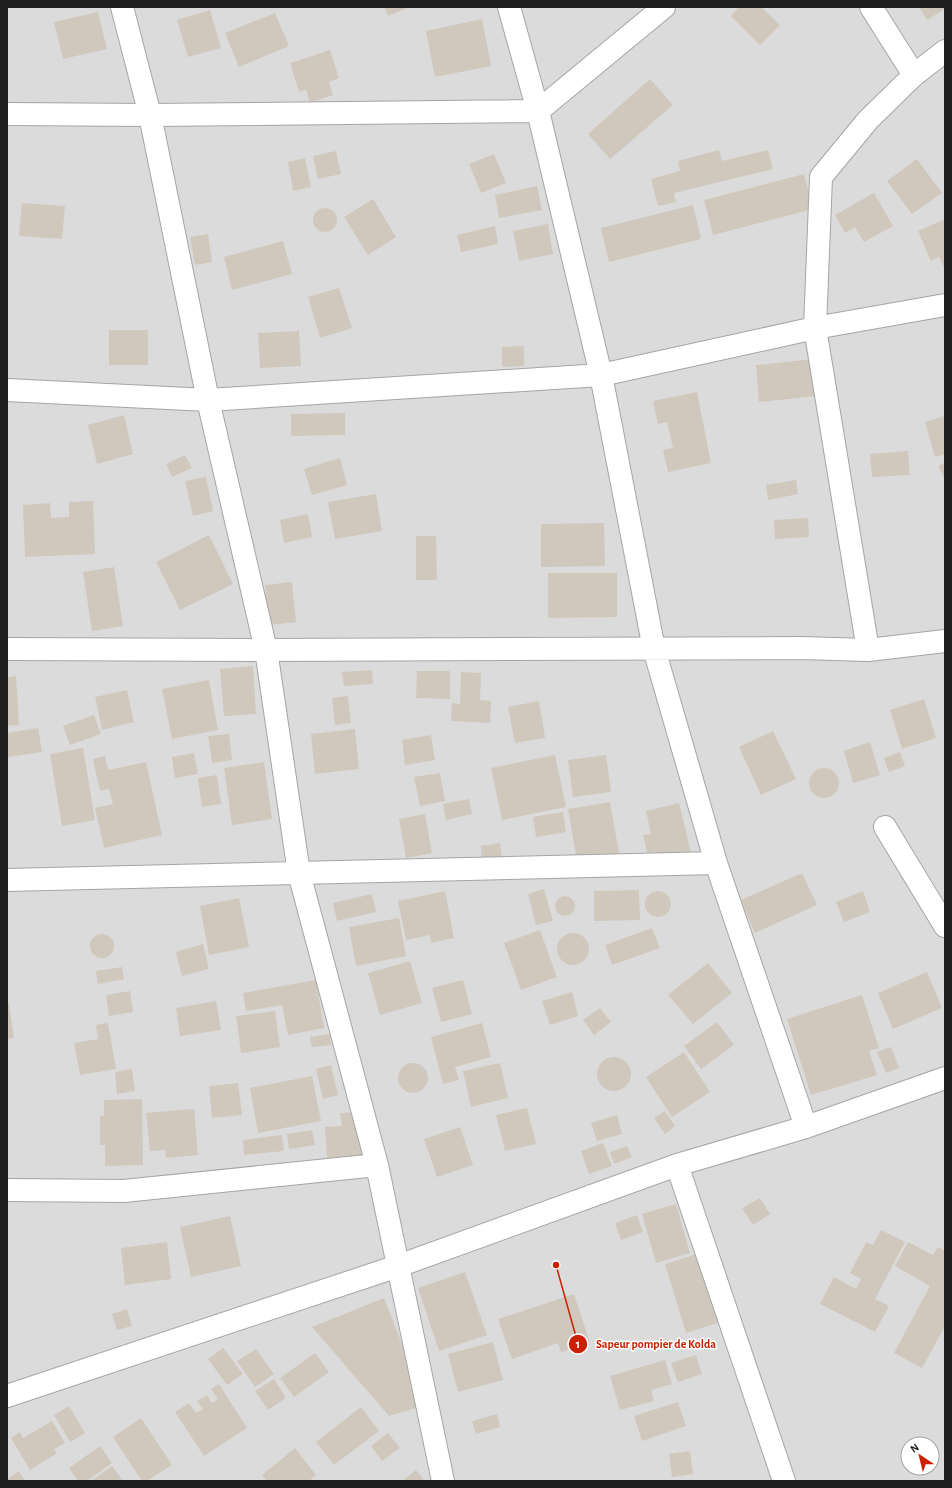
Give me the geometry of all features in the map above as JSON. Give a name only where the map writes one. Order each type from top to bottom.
[{"type":"street","points":[[122,7],[150,115],[208,400],[266,650],[298,873],[377,1165],[443,1481]]},
{"type":"street","points":[[509,7],[538,111],[601,375],[654,649],[716,863],[806,1126]]},
{"type":"street","points":[[7,114],[150,115],[538,111],[664,7]]},
{"type":"street","points":[[871,7],[914,75]]},
{"type":"street","points":[[868,650],[815,328],[821,177],[868,120],[914,75],[945,51]]},
{"type":"street","points":[[7,390],[208,400],[601,375],[815,328],[945,305]]},
{"type":"street","points":[[7,649],[266,650],[802,648],[868,650],[945,641]]},
{"type":"street","points":[[885,827],[945,926]]},
{"type":"street","points":[[7,880],[716,863]]},
{"type":"street","points":[[7,1396],[398,1266],[677,1165],[806,1126],[945,1078]]},
{"type":"street","points":[[7,1190],[124,1191],[377,1165]]},
{"type":"street","points":[[677,1165],[784,1481]]},
{"type":"shaded area","points":[[7,7],[945,7],[945,1481],[7,1481]]},
{"type":"building","points":[[384,7],[410,7],[388,16]]},
{"type":"building","points":[[739,7],[761,7],[780,25],[760,45],[731,16]]},
{"type":"building","points":[[919,7],[945,7],[945,9],[927,20]]},
{"type":"building","points":[[210,10],[221,48],[188,57],[177,20]]},
{"type":"building","points":[[98,12],[107,49],[63,59],[54,22]]},
{"type":"building","points":[[275,13],[289,46],[239,67],[225,33]]},
{"type":"building","points":[[482,19],[491,66],[435,77],[426,31]]},
{"type":"building","points":[[330,50],[339,78],[329,82],[333,95],[310,103],[306,89],[299,92],[290,63]]},
{"type":"building","points":[[650,79],[673,105],[610,159],[588,134]]},
{"type":"building","points":[[719,150],[722,161],[768,150],[773,169],[674,193],[676,202],[658,206],[651,179],[680,171],[678,161]]},
{"type":"building","points":[[336,151],[341,174],[318,179],[313,156]]},
{"type":"building","points":[[494,154],[506,183],[481,193],[469,164]]},
{"type":"building","points":[[305,158],[311,187],[293,191],[288,162]]},
{"type":"building","points":[[917,159],[942,193],[912,214],[887,181]]},
{"type":"building","points":[[804,174],[813,209],[713,235],[704,200]]},
{"type":"building","points":[[537,186],[542,210],[499,218],[495,195]]},
{"type":"building","points":[[874,193],[893,226],[864,242],[855,227],[845,233],[835,215]]},
{"type":"building","points":[[373,199],[396,237],[368,255],[344,217]]},
{"type":"building","points":[[22,203],[65,206],[62,239],[19,236]]},
{"type":"building","points":[[693,205],[701,239],[609,262],[601,228]]},
{"type":"building","points":[[325,208],[334,211],[337,220],[334,229],[325,232],[316,229],[313,220],[316,211]]},
{"type":"building","points":[[945,219],[945,270],[939,257],[931,261],[918,231]]},
{"type":"building","points":[[548,224],[553,254],[519,261],[513,231]]},
{"type":"building","points":[[495,226],[498,244],[461,252],[457,235]]},
{"type":"building","points":[[208,234],[212,262],[195,265],[190,237]]},
{"type":"building","points":[[283,241],[292,274],[232,290],[224,257]]},
{"type":"building","points":[[339,288],[352,328],[320,338],[308,297]]},
{"type":"building","points":[[109,330],[148,330],[148,365],[109,365]]},
{"type":"building","points":[[299,331],[301,366],[260,368],[258,333]]},
{"type":"building","points":[[524,346],[524,366],[502,367],[502,347]]},
{"type":"building","points":[[814,359],[817,396],[759,402],[756,365]]},
{"type":"building","points":[[697,392],[711,463],[668,472],[663,450],[673,448],[667,422],[658,424],[653,401]]},
{"type":"building","points":[[345,413],[345,435],[291,436],[291,414]]},
{"type":"building","points":[[124,415],[133,454],[97,464],[88,425]]},
{"type":"building","points":[[945,416],[945,454],[935,457],[925,422]]},
{"type":"building","points":[[908,451],[910,475],[872,477],[870,454]]},
{"type":"building","points":[[185,455],[192,468],[172,477],[166,464]]},
{"type":"building","points":[[340,458],[347,485],[312,495],[304,469]]},
{"type":"building","points":[[945,463],[945,479],[938,466]]},
{"type":"building","points":[[206,477],[213,511],[193,516],[185,481]]},
{"type":"building","points":[[796,480],[798,494],[768,500],[766,485]]},
{"type":"building","points":[[376,494],[382,531],[335,539],[328,502]]},
{"type":"building","points":[[93,501],[95,554],[25,557],[23,505],[50,503],[51,518],[69,517],[69,502]]},
{"type":"building","points":[[308,514],[312,537],[284,543],[280,520]]},
{"type":"building","points":[[808,518],[809,537],[775,539],[774,520]]},
{"type":"building","points":[[604,523],[605,566],[541,567],[541,524]]},
{"type":"building","points":[[209,535],[233,584],[180,610],[156,562]]},
{"type":"building","points":[[416,536],[436,536],[437,580],[416,580]]},
{"type":"building","points":[[114,567],[123,626],[92,631],[83,572]]},
{"type":"building","points":[[548,573],[617,573],[617,617],[548,618]]},
{"type":"building","points":[[292,582],[296,622],[269,625],[265,585]]},
{"type":"building","points":[[253,666],[256,714],[224,716],[220,669]]},
{"type":"building","points":[[372,670],[373,684],[344,686],[342,672]]},
{"type":"building","points":[[417,671],[450,671],[450,699],[416,698]]},
{"type":"building","points":[[461,672],[481,673],[480,700],[491,701],[490,723],[451,721],[452,703],[460,704]]},
{"type":"building","points":[[16,676],[19,725],[7,726],[7,677]]},
{"type":"building","points":[[209,680],[218,730],[172,739],[162,689]]},
{"type":"building","points":[[127,690],[134,722],[102,730],[95,697]]},
{"type":"building","points":[[348,696],[351,723],[335,725],[332,698]]},
{"type":"building","points":[[924,699],[936,738],[902,749],[890,710]]},
{"type":"building","points":[[539,701],[545,738],[515,743],[508,707]]},
{"type":"building","points":[[94,715],[101,734],[70,745],[63,726]]},
{"type":"building","points":[[38,728],[42,752],[8,757],[7,733]]},
{"type":"building","points":[[355,729],[359,769],[315,774],[311,734]]},
{"type":"building","points":[[773,731],[796,779],[761,795],[739,747]]},
{"type":"building","points":[[229,734],[232,760],[212,763],[208,736]]},
{"type":"building","points":[[431,735],[435,760],[405,765],[402,740]]},
{"type":"building","points":[[870,742],[880,775],[853,783],[844,751]]},
{"type":"building","points":[[83,748],[95,820],[62,826],[50,754]]},
{"type":"building","points":[[900,752],[905,766],[889,772],[884,758]]},
{"type":"building","points":[[194,753],[198,774],[175,778],[172,757]]},
{"type":"building","points":[[555,755],[566,807],[502,820],[491,768]]},
{"type":"building","points":[[606,755],[611,792],[573,797],[568,760]]},
{"type":"building","points":[[105,756],[108,770],[146,762],[162,835],[104,848],[95,808],[113,804],[109,789],[100,791],[93,759]]},
{"type":"building","points":[[264,762],[272,819],[232,825],[224,768]]},
{"type":"building","points":[[824,768],[835,772],[839,783],[835,794],[824,798],[813,794],[809,783],[813,772]]},
{"type":"building","points":[[440,773],[445,801],[420,806],[414,777]]},
{"type":"building","points":[[217,775],[221,804],[202,807],[198,778]]},
{"type":"building","points":[[469,799],[472,814],[446,820],[443,804]]},
{"type":"building","points":[[610,802],[619,853],[577,861],[568,809]]},
{"type":"building","points":[[679,803],[691,853],[657,861],[655,851],[647,853],[643,835],[651,834],[646,811]]},
{"type":"building","points":[[563,812],[566,832],[536,837],[533,817]]},
{"type":"building","points":[[425,814],[432,853],[406,858],[399,819]]},
{"type":"building","points":[[500,843],[502,858],[482,860],[481,846]]},
{"type":"building","points":[[802,873],[817,905],[755,933],[741,900]]},
{"type":"building","points":[[544,889],[553,921],[536,925],[528,894]]},
{"type":"building","points":[[639,890],[640,920],[594,921],[594,891]]},
{"type":"building","points":[[445,891],[454,938],[431,943],[430,935],[406,940],[398,901]]},
{"type":"building","points":[[658,891],[667,895],[671,904],[667,913],[658,917],[649,913],[645,904],[649,895]]},
{"type":"building","points":[[863,891],[870,912],[844,922],[836,902]]},
{"type":"building","points":[[372,894],[376,912],[337,921],[333,903]]},
{"type":"building","points":[[565,896],[572,899],[575,906],[572,913],[565,916],[558,913],[555,906],[558,899]]},
{"type":"building","points":[[239,898],[249,947],[209,955],[200,906]]},
{"type":"building","points":[[399,918],[406,956],[356,966],[349,927]]},
{"type":"building","points":[[652,928],[660,948],[612,965],[605,945]]},
{"type":"building","points":[[540,930],[557,977],[521,990],[504,943]]},
{"type":"building","points":[[570,933],[576,933],[585,937],[589,949],[585,961],[576,965],[570,965],[561,961],[557,952],[557,946],[561,937]]},
{"type":"building","points":[[102,934],[111,937],[114,946],[111,955],[102,958],[93,955],[90,946],[93,937]]},
{"type":"building","points":[[203,944],[209,969],[182,976],[176,952]]},
{"type":"building","points":[[410,961],[422,1003],[380,1015],[368,973]]},
{"type":"building","points":[[708,963],[732,993],[693,1024],[668,995]]},
{"type":"building","points":[[122,967],[124,979],[98,984],[96,971]]},
{"type":"building","points":[[927,972],[942,1008],[893,1029],[878,993]]},
{"type":"building","points":[[316,980],[324,1028],[288,1035],[282,1005],[246,1011],[243,993]]},
{"type":"building","points":[[463,980],[472,1014],[441,1022],[432,988]]},
{"type":"building","points":[[130,991],[133,1012],[109,1016],[106,995]]},
{"type":"building","points":[[572,992],[578,1016],[550,1025],[542,1001]]},
{"type":"building","points":[[862,995],[879,1048],[869,1051],[877,1075],[811,1095],[787,1019]]},
{"type":"building","points":[[216,1001],[221,1030],[180,1036],[176,1008]]},
{"type":"building","points":[[9,1003],[14,1038],[7,1039],[7,1004]]},
{"type":"building","points":[[600,1008],[611,1022],[594,1035],[583,1020]]},
{"type":"building","points":[[275,1011],[280,1047],[241,1053],[236,1016]]},
{"type":"building","points":[[717,1022],[734,1045],[701,1069],[684,1046]]},
{"type":"building","points":[[108,1023],[116,1069],[80,1075],[74,1043],[98,1039],[96,1025]]},
{"type":"building","points":[[482,1023],[491,1057],[455,1067],[459,1080],[443,1084],[431,1037]]},
{"type":"building","points":[[330,1034],[331,1045],[312,1047],[310,1037]]},
{"type":"building","points":[[891,1047],[899,1068],[886,1073],[877,1052]]},
{"type":"building","points":[[684,1052],[710,1092],[672,1117],[646,1077]]},
{"type":"building","points":[[617,1057],[624,1059],[629,1064],[631,1074],[629,1084],[624,1089],[611,1091],[604,1089],[599,1084],[597,1071],[599,1064],[604,1059]]},
{"type":"building","points":[[413,1063],[423,1068],[428,1078],[423,1088],[413,1093],[403,1088],[398,1078],[403,1068]]},
{"type":"building","points":[[500,1063],[508,1098],[471,1107],[463,1071]]},
{"type":"building","points":[[331,1065],[338,1095],[323,1099],[316,1069]]},
{"type":"building","points":[[132,1069],[135,1091],[117,1094],[115,1072]]},
{"type":"building","points":[[312,1076],[321,1121],[258,1133],[250,1088]]},
{"type":"building","points":[[238,1083],[242,1115],[212,1118],[209,1086]]},
{"type":"building","points":[[142,1099],[143,1165],[105,1166],[105,1145],[100,1145],[100,1116],[104,1116],[104,1100]]},
{"type":"building","points":[[527,1108],[536,1144],[505,1151],[496,1115]]},
{"type":"building","points":[[194,1109],[198,1155],[166,1158],[165,1150],[150,1151],[146,1113]]},
{"type":"building","points":[[665,1111],[675,1126],[665,1134],[654,1118]]},
{"type":"building","points":[[360,1112],[364,1155],[327,1158],[325,1127],[342,1126],[340,1113]]},
{"type":"building","points":[[617,1115],[622,1134],[597,1141],[591,1123]]},
{"type":"building","points":[[460,1127],[473,1165],[437,1177],[424,1139]]},
{"type":"building","points":[[312,1130],[315,1145],[289,1149],[287,1134]]},
{"type":"building","points":[[282,1135],[284,1151],[244,1155],[243,1140]]},
{"type":"building","points":[[603,1143],[612,1166],[589,1174],[581,1151]]},
{"type":"building","points":[[627,1146],[632,1157],[614,1164],[610,1152]]},
{"type":"building","points":[[760,1198],[770,1214],[753,1225],[742,1208]]},
{"type":"building","points":[[676,1204],[690,1253],[656,1263],[642,1214]]},
{"type":"building","points":[[637,1215],[643,1232],[621,1240],[615,1223]]},
{"type":"building","points":[[230,1216],[241,1266],[191,1277],[180,1227]]},
{"type":"building","points":[[881,1230],[905,1242],[875,1299],[889,1306],[875,1332],[820,1304],[834,1277],[856,1289],[861,1279],[850,1273],[866,1242],[873,1245]]},
{"type":"building","points":[[167,1242],[171,1279],[125,1285],[121,1248]]},
{"type":"building","points":[[908,1242],[933,1255],[938,1247],[945,1251],[945,1326],[922,1368],[894,1353],[930,1286],[895,1266]]},
{"type":"building","points":[[703,1252],[724,1321],[686,1333],[665,1264]]},
{"type":"building","points":[[465,1272],[487,1335],[439,1351],[418,1288]]},
{"type":"building","points":[[574,1294],[590,1343],[561,1352],[558,1343],[512,1359],[498,1319]]},
{"type":"building","points":[[384,1298],[426,1405],[389,1416],[312,1327]]},
{"type":"building","points":[[127,1309],[132,1326],[117,1330],[112,1314]]},
{"type":"building","points":[[493,1342],[503,1380],[458,1392],[448,1354]]},
{"type":"building","points":[[223,1348],[243,1374],[227,1385],[208,1359]]},
{"type":"building","points":[[256,1349],[274,1374],[255,1387],[237,1361]]},
{"type":"building","points":[[315,1353],[329,1372],[294,1397],[280,1378]]},
{"type":"building","points":[[696,1355],[702,1374],[678,1382],[671,1363]]},
{"type":"building","points":[[665,1360],[672,1384],[651,1390],[654,1401],[620,1410],[610,1376]]},
{"type":"building","points":[[274,1379],[286,1398],[268,1410],[255,1391]]},
{"type":"building","points":[[219,1384],[247,1428],[204,1456],[175,1412],[189,1403],[196,1413],[203,1409],[197,1401],[207,1395],[212,1403],[218,1399],[211,1389]]},
{"type":"building","points":[[678,1402],[686,1426],[642,1441],[634,1416]]},
{"type":"building","points":[[69,1406],[85,1433],[70,1442],[54,1415]]},
{"type":"building","points":[[361,1407],[379,1431],[334,1465],[316,1442]]},
{"type":"building","points":[[497,1414],[500,1427],[476,1434],[472,1421]]},
{"type":"building","points":[[141,1418],[172,1465],[147,1481],[142,1481],[113,1437]]},
{"type":"building","points":[[52,1421],[65,1443],[54,1449],[57,1453],[30,1470],[11,1438],[20,1432],[23,1438]]},
{"type":"building","points":[[388,1433],[400,1448],[382,1461],[371,1446]]},
{"type":"building","points":[[100,1446],[112,1463],[87,1481],[78,1481],[69,1468]]},
{"type":"building","points":[[295,1448],[316,1475],[309,1481],[267,1481],[262,1475]]},
{"type":"building","points":[[690,1451],[693,1474],[672,1477],[669,1454]]},
{"type":"building","points":[[112,1466],[123,1481],[91,1481]]},
{"type":"building","points":[[416,1470],[425,1481],[402,1481]]},
{"type":"building","points":[[19,1471],[25,1481],[7,1481],[7,1479]]},
{"type":"place","name":"Sapeur pompier de Kolda","points":[[556,1265]]}]
